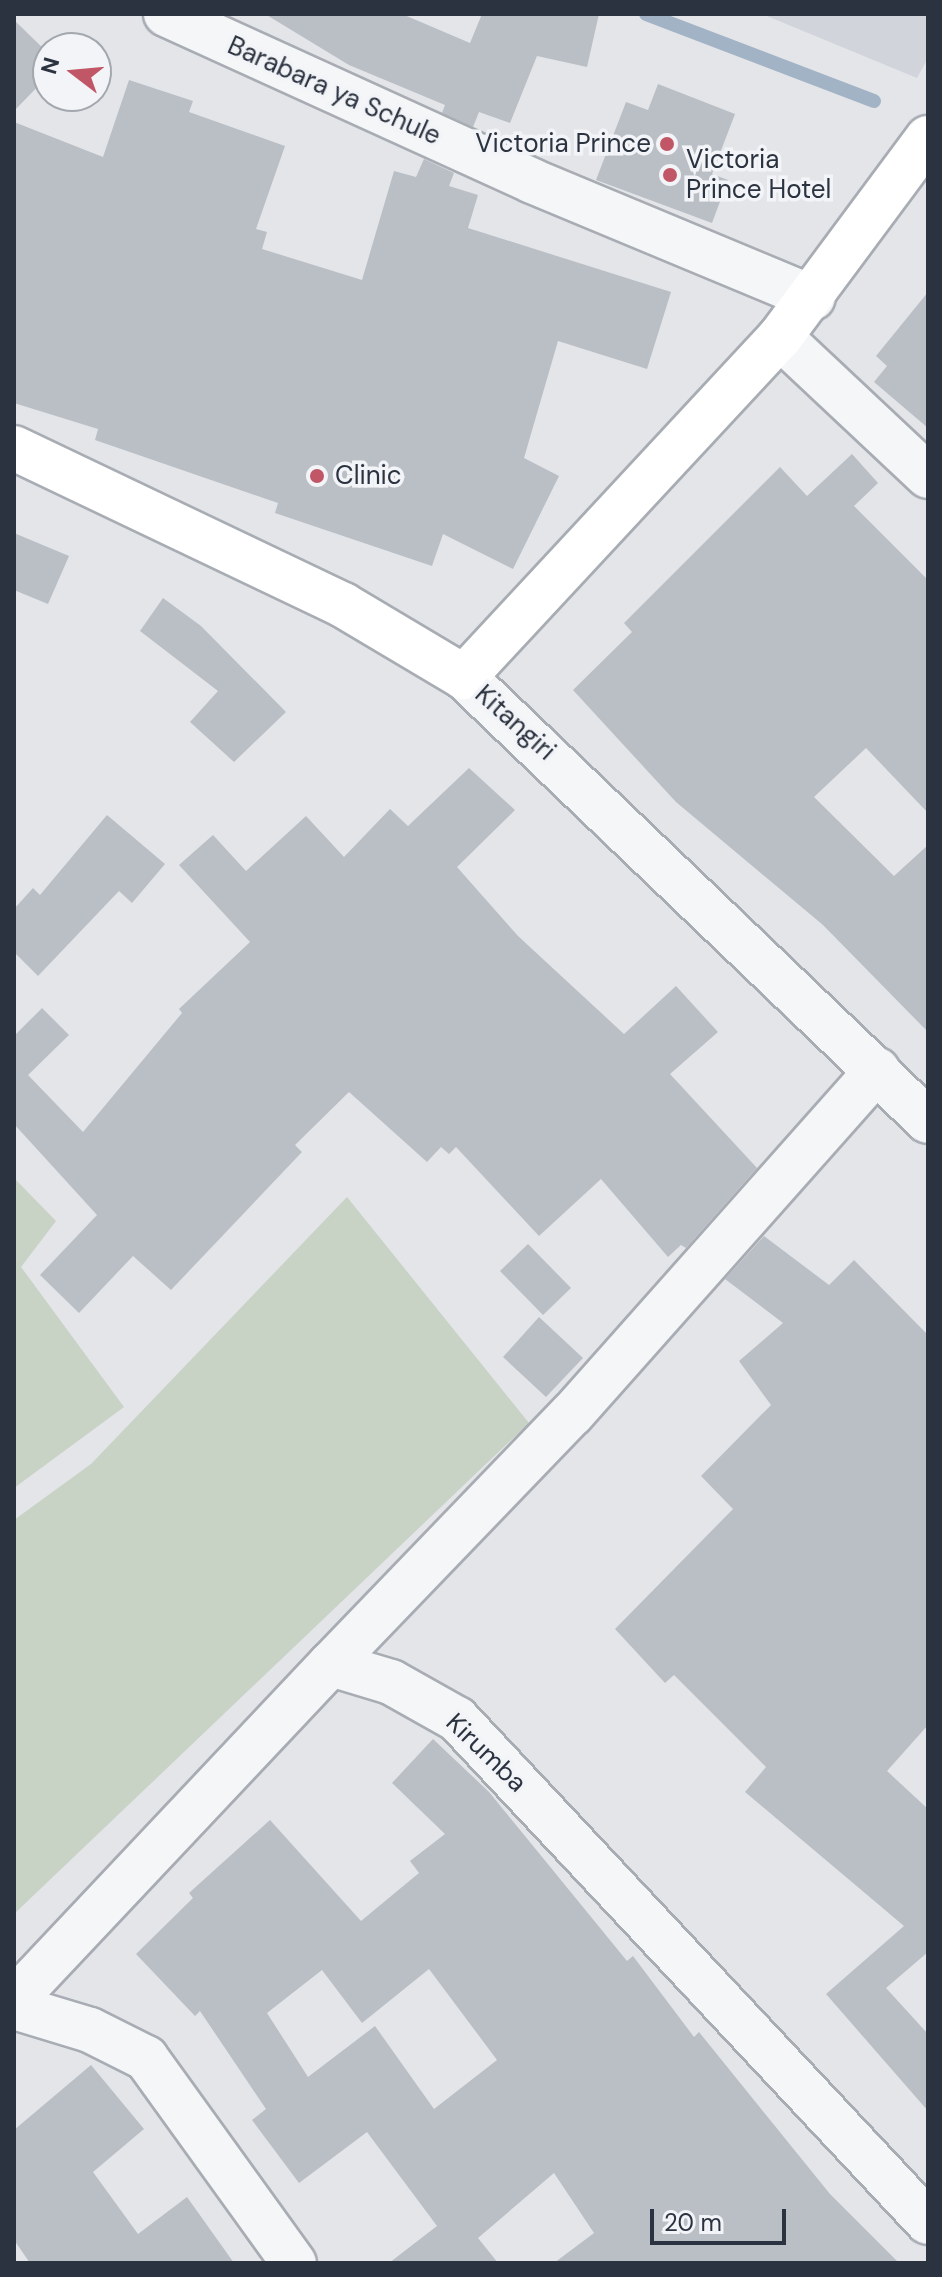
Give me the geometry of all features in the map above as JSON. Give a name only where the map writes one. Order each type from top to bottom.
[{"type":"main road","points":[[464,677],[780,337],[813,298],[928,138]]},
{"type":"main road","name":"Kitangiri","points":[[14,448],[343,605],[464,677]]},
{"type":"street","name":"Barabara ya Schule","points":[[166,14],[532,181],[813,298]]},
{"type":"street","points":[[780,337],[928,476]]},
{"type":"street","name":"Kitangiri","points":[[464,677],[928,1121]]},
{"type":"street","points":[[14,2000],[572,1414],[877,1070]]},
{"type":"street","name":"Kirumba","points":[[331,1664],[391,1682],[457,1719],[928,2222]]},
{"type":"street","points":[[14,2007],[90,2030],[146,2058],[294,2263]]},
{"type":"shaded area","points":[[762,14],[928,14],[928,58],[917,78]]},
{"type":"shaded area","points":[[14,1178],[56,1221],[21,1267],[124,1407],[14,1488]]},
{"type":"shaded area","points":[[347,1197],[529,1423],[14,1914],[14,1520],[91,1464]]},
{"type":"building","points":[[265,14],[402,14],[470,43],[482,14],[599,14],[587,67],[537,56],[510,123],[479,112],[473,127],[442,113],[445,105],[349,65]]},
{"type":"building","points":[[14,20],[32,37],[32,92],[14,111]]},
{"type":"building","points":[[129,80],[193,101],[189,112],[285,146],[256,229],[267,232],[262,249],[362,280],[394,171],[416,177],[424,159],[454,173],[449,186],[478,195],[468,228],[671,292],[647,369],[558,341],[524,458],[559,476],[513,569],[443,534],[432,566],[275,513],[278,503],[95,440],[98,429],[14,403],[14,122],[103,157]]},
{"type":"building","name":"Victoria Prince","points":[[658,84],[735,114],[712,174],[728,180],[712,223],[596,180],[626,102],[648,110]]},
{"type":"building","points":[[928,292],[928,428],[874,382],[887,366],[876,356]]},
{"type":"building","points":[[852,454],[878,483],[854,506],[928,580],[928,813],[866,748],[814,797],[894,876],[928,845],[928,1032],[823,925],[676,802],[573,690],[632,632],[624,623],[780,467],[807,496]]},
{"type":"building","points":[[14,533],[69,556],[48,604],[14,590]]},
{"type":"building","points":[[163,598],[201,626],[286,712],[234,762],[190,722],[218,691],[140,631]]},
{"type":"building","points":[[469,768],[515,810],[457,867],[518,936],[624,1034],[676,986],[718,1032],[670,1074],[757,1168],[686,1248],[681,1245],[668,1257],[601,1179],[539,1236],[456,1147],[449,1154],[441,1147],[427,1162],[349,1092],[295,1145],[302,1152],[171,1290],[133,1256],[79,1313],[40,1275],[97,1215],[14,1124],[14,1036],[42,1008],[69,1035],[28,1075],[83,1132],[182,1013],[179,1009],[250,942],[179,865],[213,835],[246,871],[306,816],[344,857],[390,809],[408,826]]},
{"type":"building","points":[[107,815],[165,864],[132,903],[119,891],[38,976],[14,952],[14,909],[33,888],[40,895]]},
{"type":"building","points":[[764,1236],[829,1285],[854,1260],[928,1335],[928,1725],[887,1771],[928,1809],[928,1952],[886,1988],[928,2034],[928,2111],[826,1994],[904,1926],[745,1792],[766,1767],[674,1675],[665,1683],[615,1629],[733,1509],[701,1476],[771,1405],[739,1361],[783,1323],[725,1279]]},
{"type":"building","points":[[528,1244],[571,1288],[543,1315],[500,1271]]},
{"type":"building","points":[[539,1317],[583,1358],[546,1397],[503,1357]]},
{"type":"building","points":[[433,1739],[489,1792],[627,1961],[633,1956],[694,2037],[699,2032],[830,2194],[899,2263],[554,2263],[594,2233],[554,2173],[478,2238],[498,2263],[389,2263],[437,2226],[367,2132],[299,2183],[252,2120],[266,2109],[200,2011],[195,2016],[136,1954],[193,1898],[189,1893],[270,1820],[361,1921],[419,1873],[410,1861],[445,1834],[392,1783]],"holes":[[[429,1969],[497,2060],[434,2109],[375,2026],[308,2077],[267,2013],[322,1970],[362,2023]]]},
{"type":"building","points":[[91,2065],[144,2129],[93,2172],[138,2234],[187,2197],[234,2263],[30,2263],[14,2240],[14,2130]]},
{"type":"waterway","points":[[646,14],[874,101]]},
{"type":"place","name":"Victoria Prince","points":[[667,144]]},
{"type":"place","name":"Victoria Prince Hotel","points":[[670,175]]},
{"type":"place","name":"Clinic","points":[[317,476]]}]
